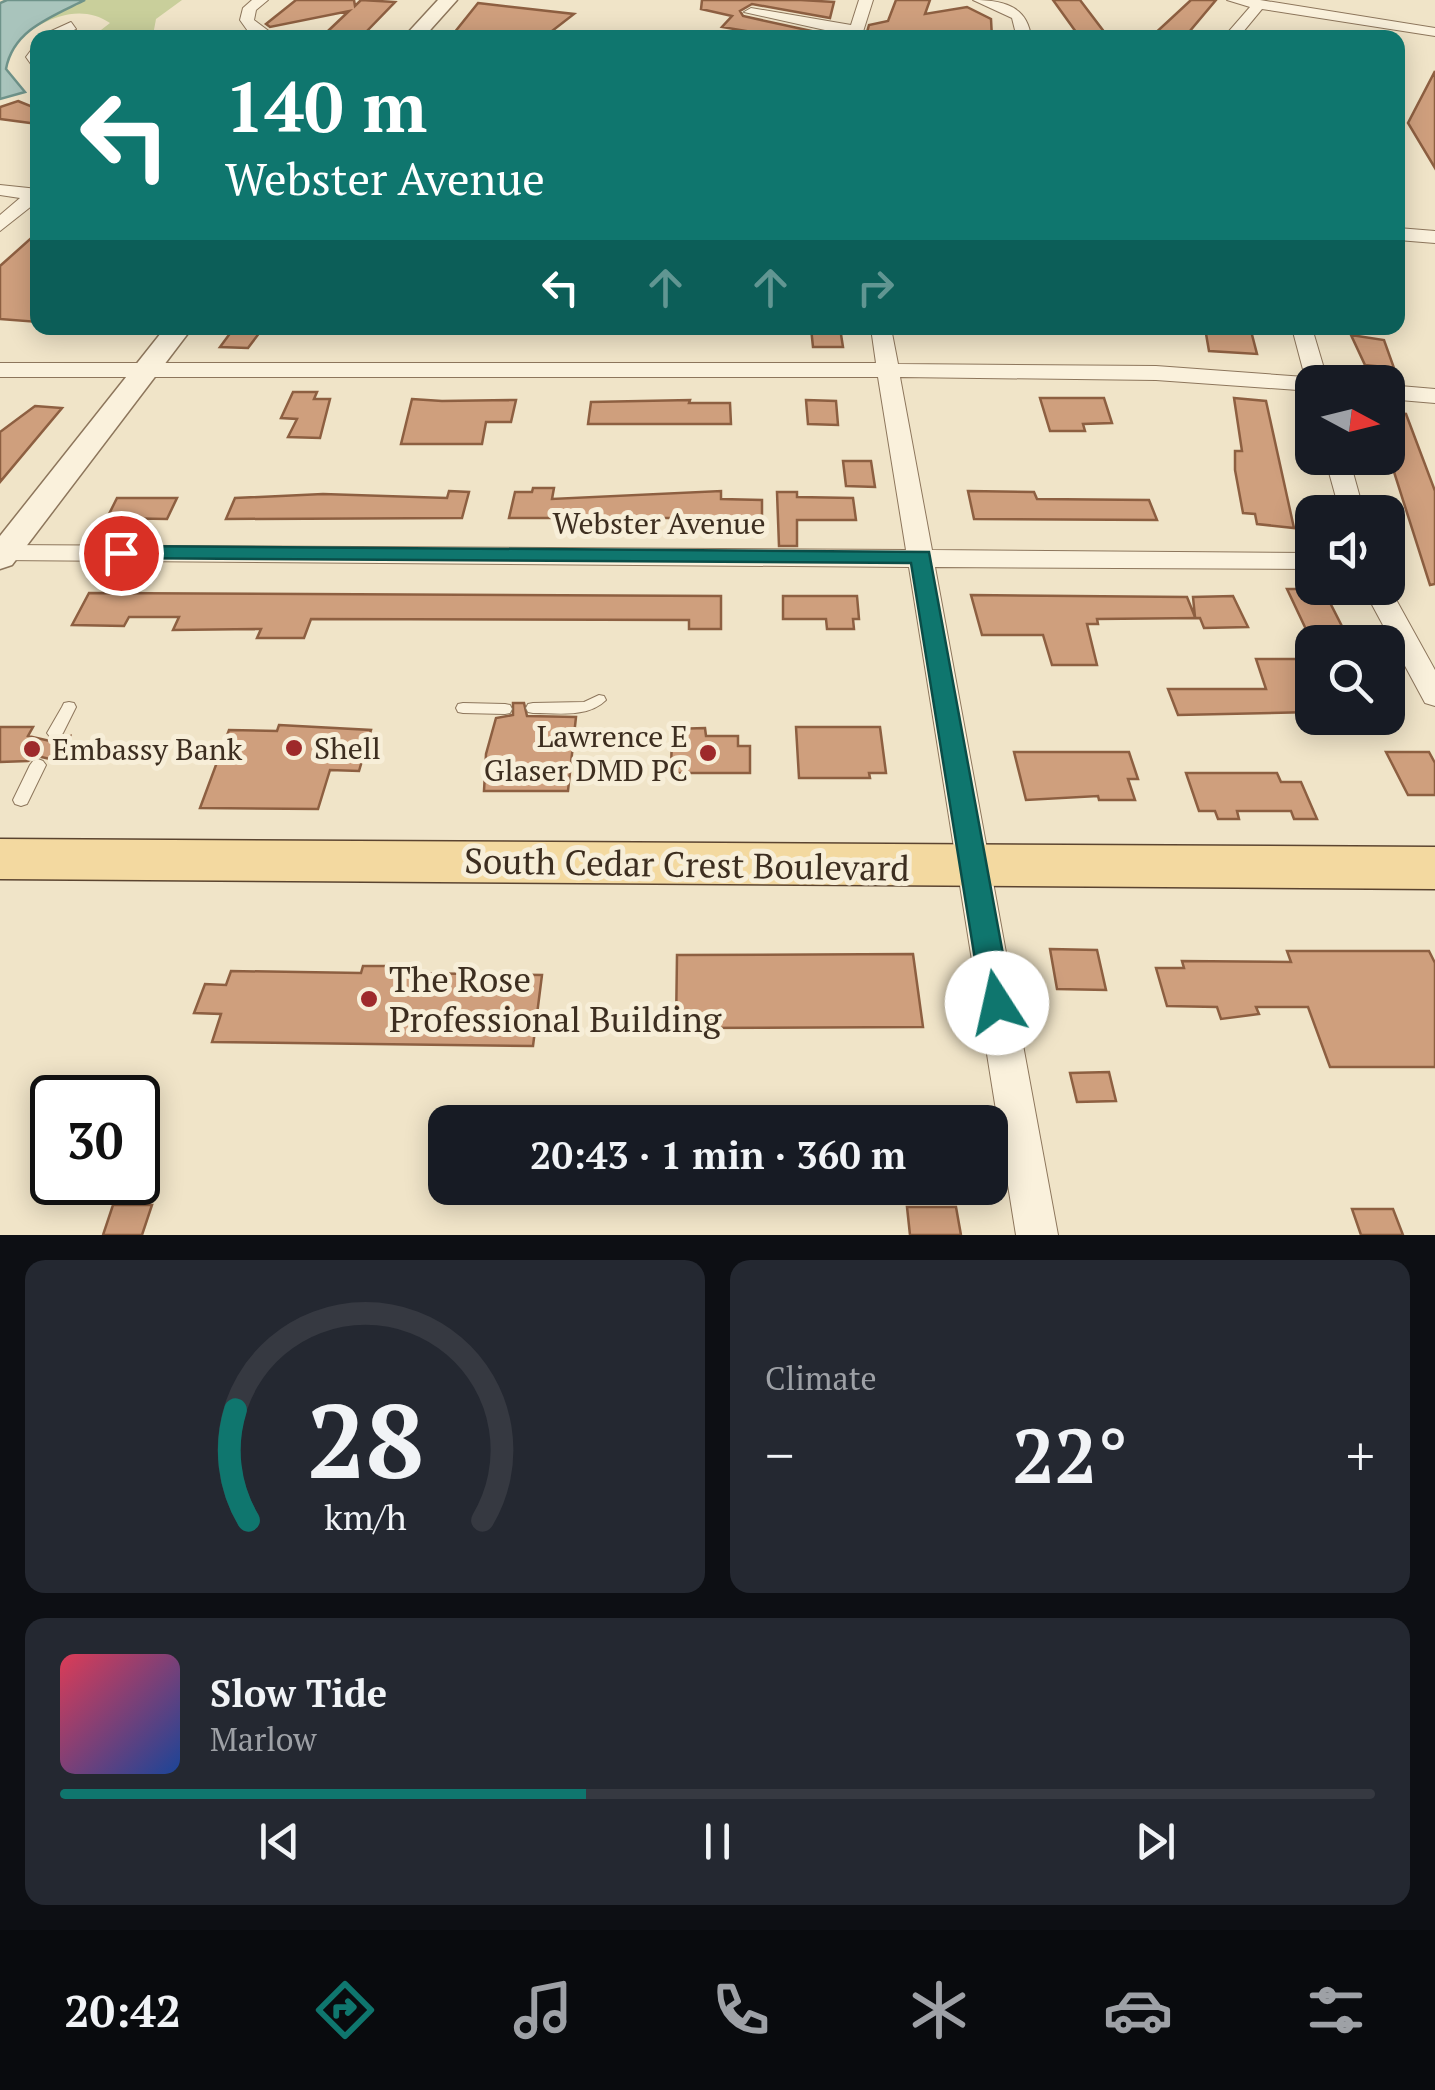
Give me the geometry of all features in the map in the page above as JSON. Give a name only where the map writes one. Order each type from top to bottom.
[{"type":"main road","name":"South Cedar Crest Boulevard","points":[[0,859],[1435,868]]},
{"type":"street","points":[[255,30],[246,20],[250,8],[261,0]]},
{"type":"street","points":[[420,30],[448,0]]},
{"type":"street","points":[[857,30],[866,0]]},
{"type":"street","points":[[980,0],[1016,14],[1025,30]]},
{"type":"street","points":[[1234,0],[1435,32]]},
{"type":"street","points":[[1237,30],[1258,4]]},
{"type":"street","points":[[751,12],[837,30]]},
{"type":"street","points":[[62,30],[71,26]]},
{"type":"street","points":[[0,190],[30,193]]},
{"type":"street","points":[[0,225],[30,199]]},
{"type":"street","points":[[1405,235],[1435,237]]},
{"type":"street","points":[[2,555],[174,335]]},
{"type":"street","points":[[882,335],[1037,1235]]},
{"type":"street","points":[[1304,335],[1311,365]]},
{"type":"street","points":[[0,370],[889,370],[1156,373],[1295,383]]},
{"type":"street","points":[[1405,393],[1435,396]]},
{"type":"street","name":"Webster Avenue","points":[[2,555],[921,556],[1295,561]]},
{"type":"street","points":[[1385,605],[1435,696]]},
{"type":"lane","points":[[533,708],[586,707],[598,700]]},
{"type":"lane","points":[[55,732],[69,707]]},
{"type":"lane","points":[[463,708],[505,709]]},
{"type":"lane","points":[[21,800],[38,764]]},
{"type":"green space","points":[[182,0],[156,19],[154,30],[101,30],[110,23],[97,16],[70,14],[30,30],[10,49],[6,69],[25,92],[0,99],[0,3]]},
{"type":"water","points":[[85,0],[35,26],[17,44],[6,69],[25,92],[0,99],[0,3]]},
{"type":"building","points":[[296,0],[354,0],[355,6],[361,0],[395,2],[368,30],[329,30],[349,11],[270,27],[266,24]]},
{"type":"building","points":[[702,0],[834,2],[830,18],[752,4],[740,11],[743,16],[807,30],[722,27],[732,16],[701,9]]},
{"type":"building","points":[[896,0],[930,0],[925,14],[967,7],[991,19],[992,30],[868,30],[869,25],[888,21]]},
{"type":"building","points":[[1053,0],[1080,0],[1103,30],[1075,30]]},
{"type":"building","points":[[1191,0],[1216,0],[1191,30],[1159,30]]},
{"type":"building","points":[[478,3],[574,14],[553,30],[456,30]]},
{"type":"building","points":[[1435,71],[1435,168],[1408,123]]},
{"type":"building","points":[[18,101],[30,106],[30,123],[0,119],[0,107]]},
{"type":"building","points":[[30,239],[30,321],[0,319],[0,266]]},
{"type":"building","points":[[229,335],[258,335],[248,348],[220,347]]},
{"type":"building","points":[[812,335],[841,335],[843,347],[813,347]]},
{"type":"building","points":[[1206,335],[1252,335],[1257,354],[1209,351]]},
{"type":"building","points":[[1351,335],[1384,340],[1393,365],[1365,365]]},
{"type":"building","points":[[293,392],[317,392],[314,399],[330,399],[320,438],[288,437],[297,419],[281,418]]},
{"type":"building","points":[[1040,398],[1104,398],[1112,423],[1083,424],[1085,431],[1050,431]]},
{"type":"building","points":[[1234,398],[1266,401],[1294,528],[1257,524],[1255,514],[1243,513],[1235,470],[1235,451],[1242,451]]},
{"type":"building","points":[[412,399],[516,400],[511,422],[486,422],[482,444],[401,444]]},
{"type":"building","points":[[690,400],[689,403],[730,403],[731,424],[588,424],[591,402]]},
{"type":"building","points":[[806,400],[836,401],[838,425],[808,424]]},
{"type":"building","points":[[35,406],[62,408],[0,482],[0,432]]},
{"type":"building","points":[[1405,414],[1435,491],[1435,584],[1430,585],[1405,506],[1405,495],[1401,495],[1395,475],[1405,475]]},
{"type":"building","points":[[843,461],[871,461],[875,487],[846,486]]},
{"type":"building","points":[[533,488],[554,488],[552,499],[721,491],[721,499],[762,500],[762,518],[509,518],[515,492],[532,492]]},
{"type":"building","points":[[449,491],[469,492],[462,518],[226,519],[235,498],[323,494],[447,498]]},
{"type":"building","points":[[968,491],[1034,492],[1037,499],[1149,500],[1157,520],[974,519]]},
{"type":"building","points":[[777,492],[797,492],[797,497],[853,498],[856,520],[797,520],[797,546],[779,546]]},
{"type":"building","points":[[117,498],[177,498],[167,519],[107,518]]},
{"type":"building","points":[[1287,589],[1295,589],[1295,605],[1331,605],[1341,625],[1304,625]]},
{"type":"building","points":[[89,593],[721,596],[721,629],[689,629],[689,620],[311,619],[304,638],[257,638],[261,629],[173,630],[179,617],[129,617],[124,626],[72,625]]},
{"type":"building","points":[[971,595],[1187,597],[1195,617],[1193,597],[1233,596],[1248,627],[1204,628],[1200,618],[1097,619],[1098,624],[1087,624],[1097,665],[1052,665],[1043,635],[982,635]]},
{"type":"building","points":[[783,596],[857,596],[859,619],[853,619],[854,629],[827,629],[826,619],[783,619]]},
{"type":"building","points":[[1256,659],[1295,659],[1295,712],[1178,715],[1168,689],[1266,689]]},
{"type":"building","points":[[513,703],[524,703],[527,716],[576,717],[568,791],[484,791],[486,754],[496,718],[513,715]]},
{"type":"building","points":[[279,725],[371,730],[359,771],[330,770],[318,809],[200,808],[229,730],[277,731]]},
{"type":"building","name":"Embassy Bank","points":[[0,727],[33,727],[28,736],[50,741],[70,736],[59,761],[37,756],[28,761],[0,762]]},
{"type":"building","points":[[796,727],[880,727],[886,773],[869,773],[870,778],[799,778]]},
{"type":"building","name":"Lawrence E Glaser DMD PC","points":[[705,728],[706,736],[738,736],[738,746],[750,746],[750,773],[671,773],[672,729]]},
{"type":"building","points":[[1014,752],[1129,752],[1138,779],[1128,779],[1135,800],[1099,800],[1098,796],[1026,800]]},
{"type":"building","points":[[1386,752],[1429,752],[1435,763],[1435,795],[1408,795]]},
{"type":"building","points":[[1186,773],[1277,773],[1281,782],[1301,782],[1317,819],[1294,819],[1291,811],[1237,811],[1239,819],[1218,819],[1215,811],[1199,811]]},
{"type":"building","points":[[1050,949],[1097,950],[1106,990],[1057,989]]},
{"type":"building","points":[[1287,951],[1429,951],[1435,963],[1435,1067],[1330,1067],[1308,1007],[1256,1007],[1259,1014],[1221,1019],[1217,1007],[1167,1006],[1156,968],[1184,968],[1182,961],[1291,962]]},
{"type":"building","points":[[913,954],[923,1027],[676,1028],[677,955]]},
{"type":"building","name":"The Rose Professional Building","points":[[363,966],[409,966],[408,973],[542,975],[533,1046],[212,1042],[221,1014],[194,1013],[205,984],[226,985],[231,971],[361,973]]},
{"type":"building","points":[[1109,1072],[1116,1101],[1077,1102],[1070,1073]]},
{"type":"building","points":[[113,1205],[152,1205],[142,1235],[103,1235]]},
{"type":"building","points":[[907,1207],[956,1207],[961,1235],[910,1235]]},
{"type":"building","points":[[1352,1209],[1393,1209],[1403,1235],[1361,1235]]},
{"type":"place","name":"Shell","points":[[294,748]]},
{"type":"place","name":"Embassy Bank","points":[[32,749]]},
{"type":"place","name":"Lawrence E Glaser DMD PC","points":[[708,753]]},
{"type":"place","name":"The Rose Professional Building","points":[[369,999]]},
{"type":"route","points":[[121,553],[921,556],[997,1003]]}]
